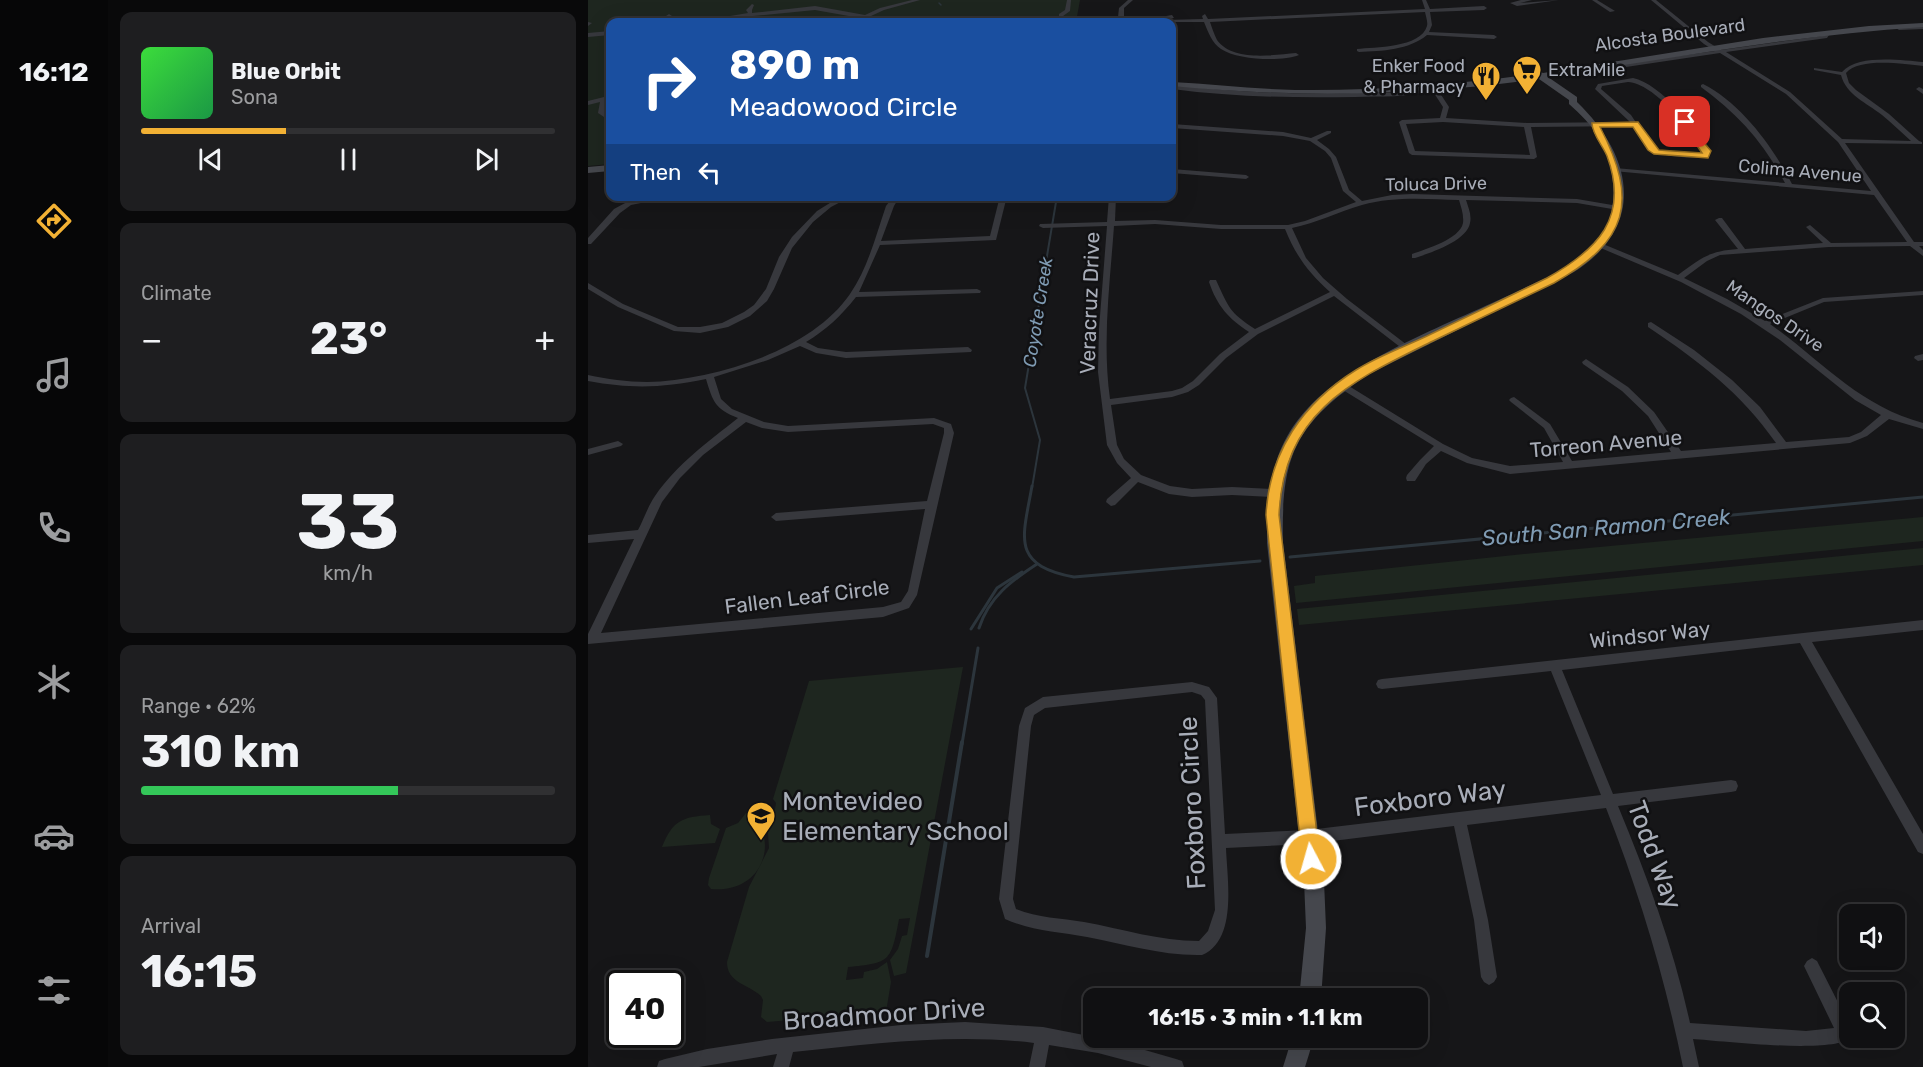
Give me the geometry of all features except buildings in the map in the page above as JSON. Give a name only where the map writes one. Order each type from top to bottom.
[{"type":"main road","name":"Alcosta Boulevard","points":[[1176,84],[1279,92],[1433,86],[1841,30],[1923,25]]},
{"type":"main road","name":"Alcosta Boulevard","points":[[1536,73],[1715,49]]},
{"type":"main road","points":[[1311,988],[1316,928],[1272,515],[1279,469],[1292,440],[1307,418],[1341,385],[1407,348],[1573,268],[1600,246],[1615,220],[1619,195],[1615,170],[1604,138],[1595,125],[1572,102],[1564,99],[1540,80],[1536,73]]},
{"type":"main road","points":[[588,170],[606,168]]},
{"type":"main road","points":[[588,176],[606,174]]},
{"type":"main road","points":[[1294,1067],[1300,1048]]},
{"type":"street","points":[[866,17],[895,5],[918,0]]},
{"type":"street","points":[[1061,15],[1067,11],[1069,0]]},
{"type":"street","points":[[1122,18],[1122,8],[1131,0]]},
{"type":"street","points":[[1359,50],[1389,48],[1408,43],[1426,33],[1430,26],[1424,0]]},
{"type":"street","points":[[1530,0],[1512,3],[1519,5],[1556,0]]},
{"type":"street","points":[[1594,0],[1612,10]]},
{"type":"street","points":[[1653,0],[1668,10],[1693,34],[1788,93],[1840,141],[1912,244],[1923,254]]},
{"type":"street","points":[[798,9],[800,1]]},
{"type":"street","points":[[751,18],[749,8],[752,6]]},
{"type":"street","points":[[1176,20],[1347,9],[1417,8],[1427,10]]},
{"type":"street","points":[[1176,21],[1485,8]]},
{"type":"street","points":[[727,18],[798,9],[826,9],[871,18]]},
{"type":"street","points":[[1352,14],[1356,22]]},
{"type":"street","points":[[1276,17],[1279,26]]},
{"type":"street","points":[[1206,18],[1216,43],[1230,51],[1259,56],[1296,55]]},
{"type":"street","points":[[588,35],[606,33]]},
{"type":"street","points":[[1426,33],[1494,37]]},
{"type":"street","points":[[1920,143],[1850,89],[1844,80],[1844,74],[1848,68],[1868,62],[1923,62]]},
{"type":"street","points":[[1816,69],[1844,74]]},
{"type":"street","points":[[1629,80],[1639,82],[1685,122],[1707,154],[1701,156],[1657,152],[1651,148],[1635,124],[1597,86],[1629,80]]},
{"type":"street","points":[[1433,86],[1446,107],[1443,120]]},
{"type":"street","points":[[1703,86],[1717,95],[1756,130],[1778,160],[1789,185]]},
{"type":"street","points":[[588,103],[606,98]]},
{"type":"street","points":[[606,100],[601,113],[606,116]]},
{"type":"street","points":[[1527,125],[1534,157],[1412,153],[1402,122],[1443,120],[1527,125],[1635,124]]},
{"type":"street","points":[[1176,126],[1283,134],[1312,140],[1334,158],[1346,190],[1361,203]]},
{"type":"street","points":[[1312,140],[1329,132]]},
{"type":"street","points":[[1840,141],[1920,143]]},
{"type":"street","name":"Colima Avenue","points":[[1615,170],[1875,193]]},
{"type":"street","points":[[1176,171],[1246,177]]},
{"type":"street","name":"Toluca Drive","points":[[1043,226],[1155,222],[1221,227],[1288,227],[1308,223],[1361,203],[1392,196],[1577,201],[1618,208]]},
{"type":"street","points":[[1415,256],[1455,238],[1464,231],[1468,222],[1462,198]]},
{"type":"street","points":[[588,242],[617,211],[629,203],[640,201]]},
{"type":"street","points":[[588,285],[599,295],[677,329],[704,330],[733,322],[759,305],[766,297],[787,249],[802,230],[826,209],[840,201]]},
{"type":"street","points":[[588,378],[616,384],[654,384],[710,376],[748,365],[799,342],[837,314],[854,295],[893,201]]},
{"type":"street","points":[[876,243],[993,238],[1003,201]]},
{"type":"street","name":"Veracruz Drive","points":[[1113,201],[1102,372],[1112,444],[1120,461],[1137,478],[1169,490],[1192,493],[1232,491],[1274,493]]},
{"type":"street","points":[[1719,220],[1743,251]]},
{"type":"street","points":[[1288,227],[1309,267],[1335,293],[1407,348]]},
{"type":"street","points":[[1810,227],[1829,245]]},
{"type":"street","points":[[1680,277],[1704,259],[1719,253],[1829,245],[1923,244]]},
{"type":"street","name":"Mangos Drive","points":[[1600,246],[1680,277],[1712,293],[1793,344],[1856,398],[1887,415],[1923,426]]},
{"type":"street","points":[[1213,282],[1219,302],[1229,316],[1255,332]]},
{"type":"street","points":[[854,295],[977,291]]},
{"type":"street","points":[[1107,402],[1172,394],[1185,390],[1196,383],[1223,356],[1255,332],[1335,293]]},
{"type":"street","points":[[1764,324],[1823,300],[1923,293]]},
{"type":"street","points":[[1651,325],[1692,352],[1726,379],[1754,406],[1783,445]]},
{"type":"street","points":[[799,342],[823,352],[846,355],[968,350]]},
{"type":"street","points":[[1586,362],[1625,389],[1651,414],[1679,456]]},
{"type":"street","name":"Fallen Leaf Circle","points":[[590,639],[895,610],[905,605],[913,592],[949,433],[948,426],[942,423],[788,429],[762,425],[743,419],[729,411],[717,400],[710,376]]},
{"type":"street","name":"Torreon Avenue","points":[[1341,385],[1440,446],[1470,461],[1510,470],[1850,440],[1864,434],[1887,415]]},
{"type":"street","points":[[1514,400],[1547,426],[1570,466]]},
{"type":"street","points":[[590,639],[658,500],[677,475],[700,453],[743,419]]},
{"type":"street","points":[[588,452],[618,444]]},
{"type":"street","points":[[1411,478],[1423,462],[1440,446]]},
{"type":"street","points":[[1111,502],[1137,478]]},
{"type":"street","points":[[776,517],[931,505]]},
{"type":"street","points":[[588,538],[640,534]]},
{"type":"street","name":"Windsor Way","points":[[1382,684],[1923,625]]},
{"type":"street","points":[[1803,638],[1923,847]]},
{"type":"street","name":"Todd Way","points":[[1555,666],[1651,908],[1685,1031],[1691,1067]]},
{"type":"street","name":"Foxboro Circle","points":[[1192,687],[1205,691],[1211,698],[1219,841],[1222,910],[1214,935],[1202,948],[1177,949],[1022,920],[1010,914],[1006,899],[1025,726],[1029,712],[1043,703],[1192,687]]},
{"type":"street","name":"Foxboro Way","points":[[1219,841],[1308,837],[1731,786]]},
{"type":"street","points":[[1459,819],[1481,920],[1489,977]]},
{"type":"street","points":[[1685,1031],[1806,1039],[1845,1034],[1812,966]]},
{"type":"street","name":"Broadmoor Drive","points":[[665,1067],[787,1044],[925,1031],[963,1030],[1043,1035],[1124,1052],[1176,1067]]},
{"type":"street","points":[[1037,1067],[1043,1035]]},
{"type":"street","points":[[781,1067],[787,1044]]},
{"type":"shaded area","points":[[588,0],[1080,0],[1077,18],[606,18],[606,164],[588,166]]},
{"type":"shaded area","points":[[1923,517],[1923,541],[1296,603],[1294,586],[1315,583],[1315,576]]},
{"type":"shaded area","points":[[1923,548],[1923,565],[1299,625],[1297,609]]},
{"type":"shaded area","points":[[963,667],[906,973],[894,976],[890,960],[898,949],[902,936],[907,935],[910,918],[899,919],[894,944],[886,958],[873,964],[848,967],[846,980],[863,978],[864,972],[877,969],[887,962],[891,982],[886,1012],[767,1022],[761,1017],[763,1000],[761,996],[734,979],[727,962],[749,887],[769,848],[767,819],[775,809],[776,803],[773,799],[809,681]]},
{"type":"shaded area","points":[[761,812],[764,857],[755,874],[740,885],[711,889],[708,885],[709,878],[726,828],[738,823],[746,813]]},
{"type":"shaded area","points":[[710,815],[711,824],[720,829],[715,843],[662,847],[670,831],[680,822],[692,817]]},
{"type":"waterway","name":"Coyote Creek","points":[[1032,488],[1040,440],[1025,388],[1056,201]]},
{"type":"waterway","name":"South San Ramon Creek","points":[[1032,486],[1024,534],[1026,546],[1030,556],[1039,565],[1053,572],[1074,577],[1260,561]]},
{"type":"waterway","name":"South San Ramon Creek","points":[[1290,557],[1923,497]]},
{"type":"waterway","points":[[979,628],[989,607],[1002,591],[1037,564]]},
{"type":"waterway","points":[[971,629],[997,588],[1022,572]]},
{"type":"waterway","points":[[962,744],[978,648]]},
{"type":"waterway","points":[[927,956],[962,742]]},
{"type":"place","name":"ExtraMile","points":[[1527,96]]},
{"type":"place","name":"Enker Food & Pharmacy","points":[[1486,102]]},
{"type":"place","name":"Montevideo Elementary School","points":[[761,842]]},
{"type":"route","points":[[1311,859],[1272,515],[1279,469],[1292,440],[1307,418],[1324,400],[1361,372],[1573,268],[1600,246],[1615,220],[1619,195],[1611,157],[1604,138],[1595,125],[1635,124],[1651,148],[1657,152],[1705,156],[1707,151],[1685,122]]}]
